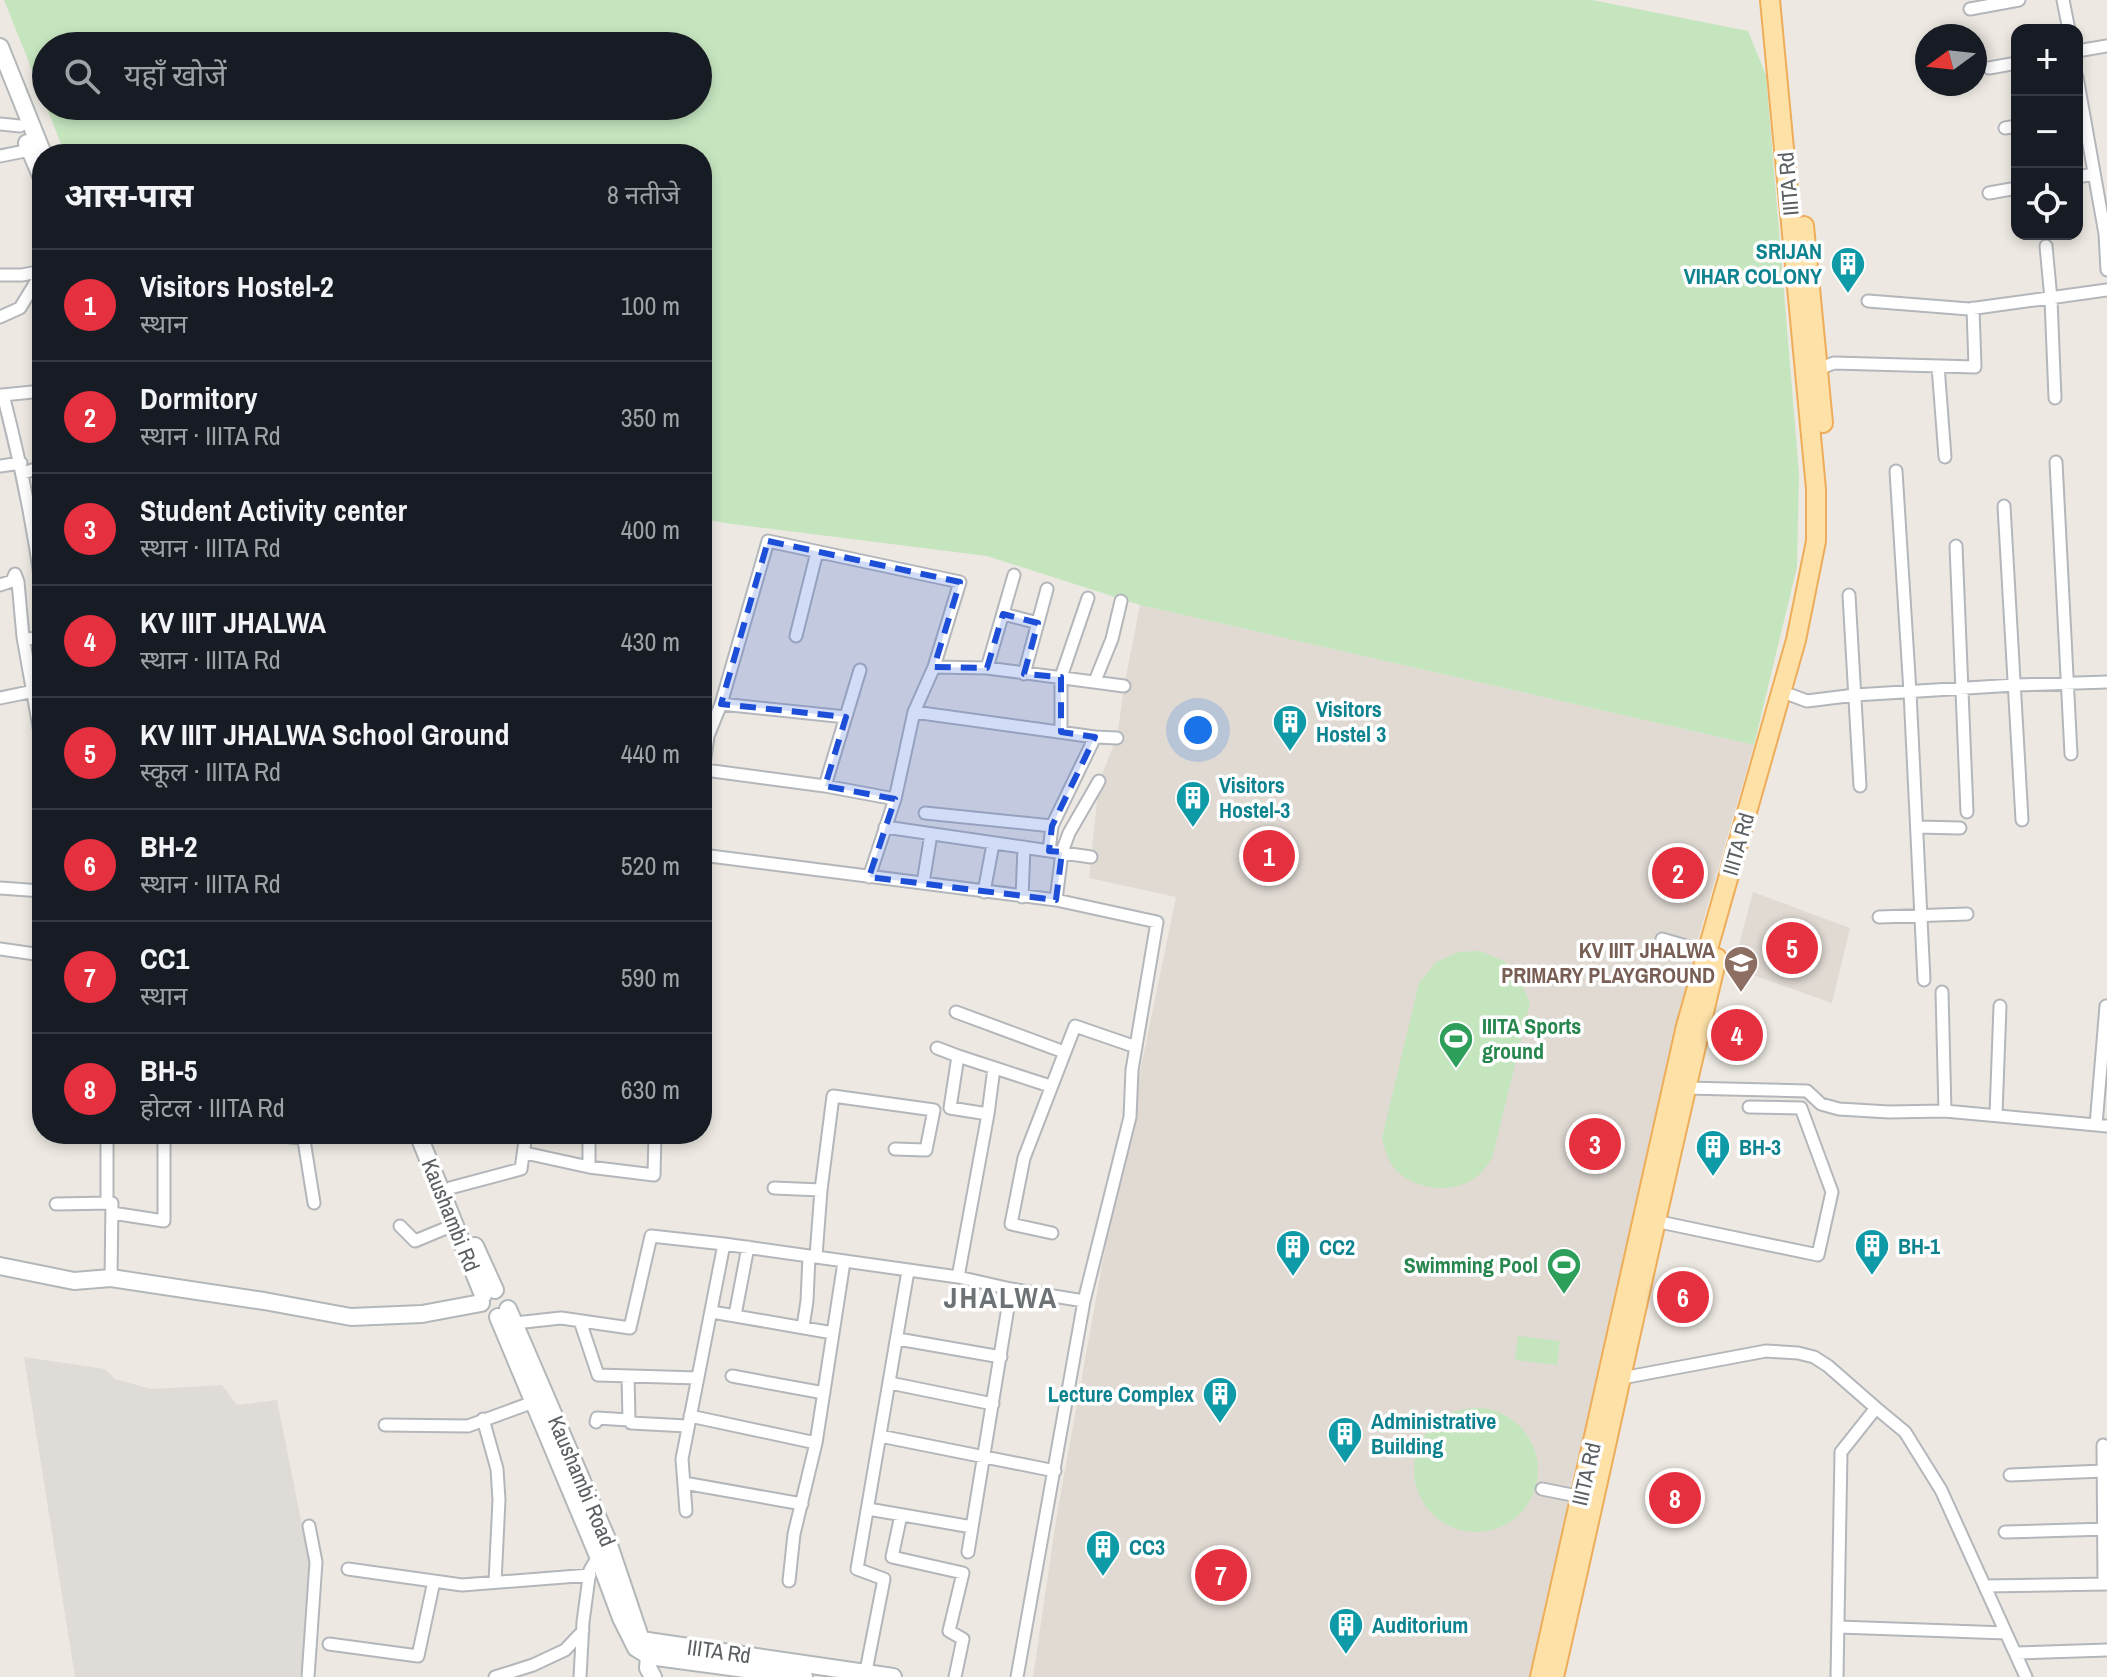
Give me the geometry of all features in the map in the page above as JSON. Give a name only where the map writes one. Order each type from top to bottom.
[{"type":"main road","name":"IIITA Rd","points":[[1713,954],[1791,695],[1816,541],[1816,489],[1770,0]]},
{"type":"main road","name":"IIITA Rd","points":[[1540,1677],[1618,1373],[1679,1086],[1713,954],[1822,571],[1828,519],[1825,455],[1781,0]]},
{"type":"main road","points":[[0,47],[34,144]]},
{"type":"main road","points":[[0,74],[20,126],[32,144]]},
{"type":"main road","name":"Kaushambi Rd","points":[[422,1144],[456,1224],[540,1400],[621,1618],[636,1648],[649,1656]]},
{"type":"main road","points":[[0,1266],[74,1281],[111,1278],[351,1317],[422,1314],[446,1318],[495,1307],[431,1144]]},
{"type":"main road","name":"Kaushambi Road","points":[[540,1400],[607,1539],[649,1656]]},
{"type":"main road","name":"IIITA Rd","points":[[1554,1677],[1588,1498]]},
{"type":"main road","name":"IIITA Rd","points":[[641,1640],[893,1677]]},
{"type":"main road","name":"IIITA Rd","points":[[649,1656],[804,1677]]},
{"type":"main road","points":[[649,1656],[648,1668],[653,1677]]},
{"type":"street","points":[[2063,0],[2068,24]]},
{"type":"street","points":[[1970,9],[2012,1]]},
{"type":"street","points":[[2083,50],[2107,46]]},
{"type":"street","points":[[1989,68],[2011,64]]},
{"type":"street","points":[[0,124],[20,126]]},
{"type":"street","points":[[2083,128],[2105,234],[2107,270]]},
{"type":"street","points":[[0,156],[32,153]]},
{"type":"street","points":[[2083,176],[2094,174]]},
{"type":"street","points":[[1989,193],[2011,189]]},
{"type":"street","points":[[2046,246],[2055,398]]},
{"type":"street","points":[[0,275],[32,274]]},
{"type":"street","points":[[0,317],[20,308],[32,288]]},
{"type":"street","points":[[1868,301],[1973,308],[2107,290]]},
{"type":"street","points":[[1818,369],[1834,363],[1975,367],[1973,308]]},
{"type":"street","points":[[1938,366],[1945,457]]},
{"type":"street","points":[[32,392],[2,395],[22,468],[32,520]]},
{"type":"street","points":[[2056,462],[2071,754]]},
{"type":"street","points":[[0,466],[32,468]]},
{"type":"street","points":[[1896,471],[1918,827],[1924,980]]},
{"type":"street","points":[[2004,506],[2022,820]]},
{"type":"street","points":[[712,726],[768,541],[960,582],[934,667],[914,712],[895,799],[869,877]]},
{"type":"street","points":[[1956,546],[1967,812]]},
{"type":"street","points":[[796,636],[817,552]]},
{"type":"street","points":[[0,585],[12,581],[15,574],[32,679]]},
{"type":"street","points":[[987,668],[1014,575]]},
{"type":"street","points":[[1024,674],[1047,589]]},
{"type":"street","points":[[1849,595],[1860,786]]},
{"type":"street","points":[[1061,732],[1061,677],[1088,598]]},
{"type":"street","points":[[1095,681],[1112,639],[1121,601]]},
{"type":"street","points":[[1003,614],[1038,623]]},
{"type":"street","points":[[25,639],[32,639]]},
{"type":"street","points":[[934,667],[987,668],[1124,686]]},
{"type":"street","points":[[825,786],[860,670]]},
{"type":"street","points":[[1791,695],[1807,701],[1855,695],[2107,682]]},
{"type":"street","points":[[0,698],[32,691]]},
{"type":"street","points":[[721,704],[846,717]]},
{"type":"street","points":[[914,712],[1117,738]]},
{"type":"street","points":[[1056,900],[1056,852],[1052,826],[1095,737]]},
{"type":"street","points":[[712,776],[825,786],[895,799]]},
{"type":"street","points":[[1056,852],[1099,781]]},
{"type":"street","points":[[925,813],[1052,826]]},
{"type":"street","points":[[885,827],[1091,857]]},
{"type":"street","points":[[1918,827],[1960,828]]},
{"type":"street","points":[[923,883],[931,834]]},
{"type":"street","points":[[984,892],[993,844]]},
{"type":"street","points":[[1022,897],[1024,847]]},
{"type":"street","points":[[712,856],[1056,900],[1157,922],[1132,1070],[1130,1117],[1084,1301],[1017,1677]]},
{"type":"street","points":[[0,888],[32,890]]},
{"type":"street","points":[[1879,917],[1967,914]]},
{"type":"street","points":[[1662,939],[1713,954]]},
{"type":"street","points":[[0,949],[32,954]]},
{"type":"street","points":[[1942,992],[1945,1111]]},
{"type":"street","points":[[1996,1114],[2000,1006]]},
{"type":"street","points":[[1679,1086],[1807,1091],[1821,1104],[1839,1109],[1996,1114],[2101,1126],[2106,1006]]},
{"type":"street","points":[[956,1012],[1064,1052]]},
{"type":"street","points":[[1052,1233],[1011,1224],[1024,1158],[1075,1026],[1136,1047]]},
{"type":"street","points":[[937,1048],[1050,1086]]},
{"type":"street","points":[[958,1056],[950,1108],[988,1114]]},
{"type":"street","points":[[958,1277],[994,1068]]},
{"type":"street","points":[[803,1327],[833,1096],[934,1110],[926,1150],[895,1149]]},
{"type":"street","points":[[1649,1219],[1818,1255],[1832,1192],[1801,1108],[1749,1107]]},
{"type":"street","points":[[107,1144],[107,1203],[112,1208],[111,1278]]},
{"type":"street","points":[[56,1204],[112,1208],[164,1221],[164,1144]]},
{"type":"street","points":[[304,1144],[314,1203]]},
{"type":"street","points":[[450,1188],[521,1169],[525,1144]]},
{"type":"street","points":[[589,1144],[589,1167]]},
{"type":"street","points":[[525,1153],[589,1167],[654,1175],[655,1144]]},
{"type":"street","points":[[774,1188],[821,1190]]},
{"type":"street","points":[[400,1226],[415,1241],[456,1224]]},
{"type":"street","points":[[495,1307],[630,1328],[651,1236],[958,1277],[1084,1301]]},
{"type":"street","points":[[686,1511],[682,1459],[724,1244]]},
{"type":"street","points":[[735,1315],[748,1247]]},
{"type":"street","points":[[789,1581],[794,1534],[816,1443],[844,1262]]},
{"type":"street","points":[[865,1675],[884,1579],[857,1569],[908,1271]]},
{"type":"street","points":[[968,1552],[1011,1289]]},
{"type":"street","points":[[712,1312],[833,1333]]},
{"type":"street","points":[[580,1321],[598,1375],[698,1378]]},
{"type":"street","points":[[898,1339],[1001,1357]]},
{"type":"street","points":[[1618,1373],[1766,1351],[1798,1353],[1814,1357],[1828,1366],[1905,1432],[1941,1490],[2026,1677]]},
{"type":"street","points":[[628,1376],[629,1420]]},
{"type":"street","points":[[732,1376],[824,1393]]},
{"type":"street","points":[[890,1383],[993,1404]]},
{"type":"street","points":[[385,1425],[468,1426],[540,1400]]},
{"type":"street","points":[[1837,1677],[1841,1452],[1876,1408]]},
{"type":"street","points":[[690,1416],[816,1443]]},
{"type":"street","points":[[596,1422],[597,1418],[687,1426],[687,1432]]},
{"type":"street","points":[[483,1419],[497,1469],[495,1582]]},
{"type":"street","points":[[880,1436],[1055,1471]]},
{"type":"street","points":[[1985,1586],[2106,1584],[2103,1445]]},
{"type":"street","points":[[2010,1475],[2103,1471]]},
{"type":"street","points":[[684,1483],[802,1504]]},
{"type":"street","points":[[1542,1489],[1588,1498]]},
{"type":"street","points":[[868,1509],[972,1527]]},
{"type":"street","points":[[901,1515],[892,1557],[963,1573],[949,1631],[963,1639],[955,1677]]},
{"type":"street","points":[[308,1677],[316,1562],[309,1526]]},
{"type":"street","points":[[2005,1532],[2106,1529]]},
{"type":"street","points":[[580,1677],[590,1575],[607,1539]]},
{"type":"street","points":[[348,1569],[462,1585],[590,1575]]},
{"type":"street","points":[[329,1644],[418,1656],[434,1581]]},
{"type":"street","points":[[1839,1627],[2006,1633]]},
{"type":"street","points":[[495,1677],[533,1665],[565,1650],[583,1631]]},
{"type":"street","points":[[2015,1653],[2107,1650]]},
{"type":"highlighted area","points":[[768,541],[960,582],[934,667],[987,668],[1003,614],[1038,623],[1024,674],[1061,677],[1061,732],[1095,737],[1052,826],[1049,851],[1062,852],[1056,900],[869,877],[895,799],[825,786],[846,717],[721,704]]},
{"type":"shaded area","points":[[1140,605],[1754,745],[1695,949],[1531,1677],[1033,1677],[1056,1520],[1116,1188],[1176,897],[1089,878],[1099,781],[1117,738]]},
{"type":"shaded area","points":[[1753,892],[1850,928],[1832,1003],[1733,968]]},
{"type":"shaded area","points":[[24,1357],[105,1369],[115,1379],[151,1389],[222,1385],[237,1405],[277,1400],[310,1565],[300,1677],[75,1677]]},
{"type":"green space","points":[[4,0],[1592,0],[1748,31],[1766,75],[1799,473],[1797,567],[1754,745],[1140,605],[987,556],[712,521],[712,144],[61,144],[52,120],[712,120],[712,32],[32,32],[32,70]]},
{"type":"green space","name":"IIITA Sports ground","points":[[1480,951],[1504,961],[1519,978],[1530,1003],[1492,1159],[1465,1184],[1429,1187],[1417,1184],[1397,1171],[1382,1138],[1419,983],[1436,962],[1459,952]]},
{"type":"green space","points":[[1518,1336],[1560,1341],[1557,1365],[1515,1360]]},
{"type":"green space","points":[[1476,1408],[1500,1413],[1520,1426],[1533,1446],[1538,1470],[1533,1494],[1520,1514],[1500,1527],[1476,1532],[1452,1527],[1432,1514],[1419,1494],[1414,1470],[1419,1446],[1432,1426],[1452,1413]]},
{"type":"place","name":"SRIJAN VIHAR COLONY","points":[[1848,295]]},
{"type":"place","name":"Visitors Hostel 3","points":[[1290,753]]},
{"type":"place","name":"Visitors Hostel-3","points":[[1193,829]]},
{"type":"place","name":"Visitors Hostel-2","points":[[1269,856]]},
{"type":"place","name":"Dormitory","points":[[1678,873]]},
{"type":"place","name":"KV IIIT JHALWA School Ground","points":[[1792,948]]},
{"type":"place","name":"KV IIIT JHALWA PRIMARY PLAYGROUND","points":[[1741,994]]},
{"type":"place","name":"KV IIIT JHALWA","points":[[1737,1035]]},
{"type":"place","name":"IIITA Sports ground","points":[[1456,1070]]},
{"type":"place","name":"Student Activity center","points":[[1595,1144]]},
{"type":"place","name":"BH-3","points":[[1713,1178]]},
{"type":"place","name":"BH-1","points":[[1872,1277]]},
{"type":"place","name":"CC2","points":[[1293,1278]]},
{"type":"place","name":"Swimming Pool","points":[[1564,1296]]},
{"type":"place","name":"BH-2","points":[[1683,1297]]},
{"type":"place","name":"Lecture Complex","points":[[1220,1425]]},
{"type":"place","name":"Administrative Building","points":[[1345,1465]]},
{"type":"place","name":"BH-5","points":[[1675,1498]]},
{"type":"place","name":"CC1","points":[[1221,1575]]},
{"type":"place","name":"CC3","points":[[1103,1578]]},
{"type":"place","name":"Auditorium","points":[[1346,1656]]},
{"type":"district","name":"JHALWA","points":[[1001,1298]]}]
